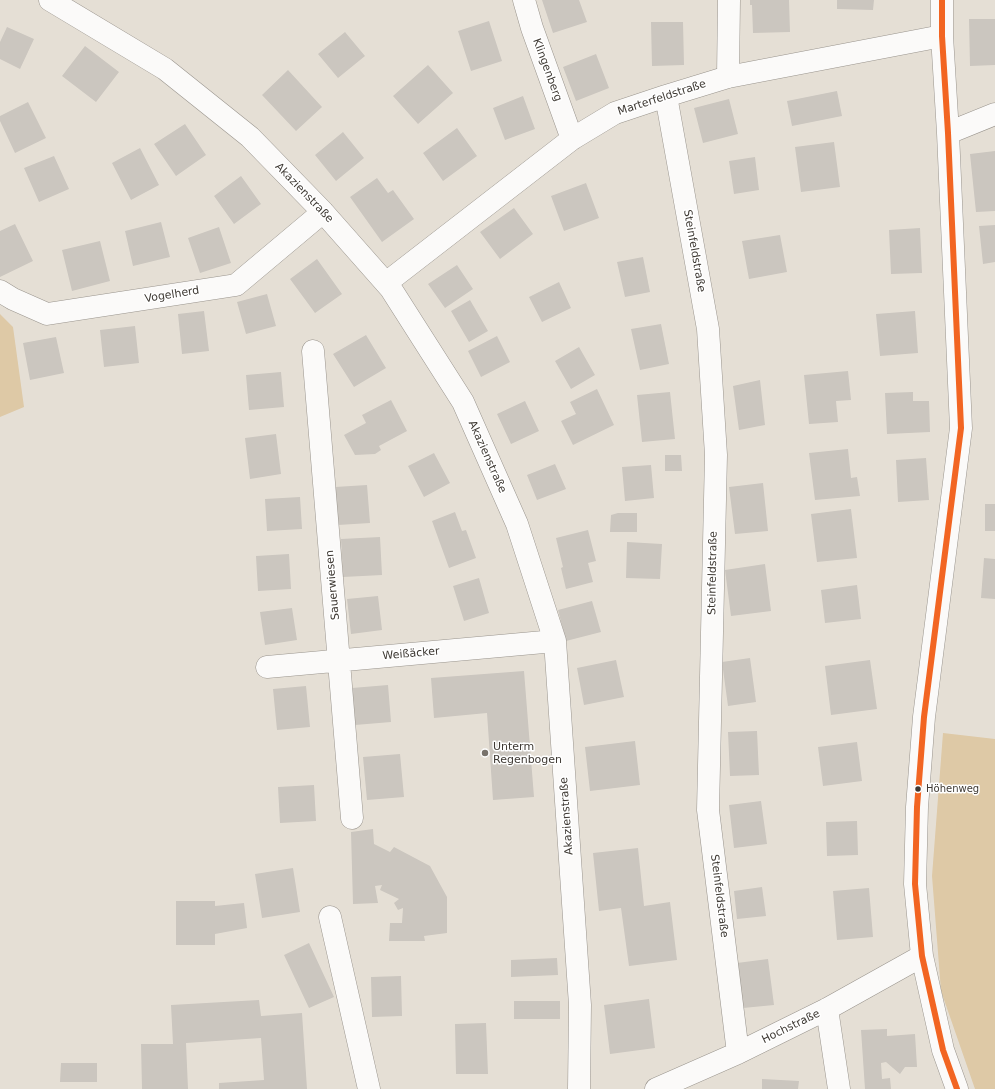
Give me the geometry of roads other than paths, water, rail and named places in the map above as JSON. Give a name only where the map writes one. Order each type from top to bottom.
[{"type":"street","name":"Akazienstraße","points":[[50,0],[165,69],[250,137],[323,212],[391,289],[463,402],[517,524],[555,641],[580,1005],[579,1089]]},
{"type":"street","name":"Klingenberg","points":[[524,0],[532,28],[572,139]]},
{"type":"street","points":[[728,77],[729,0]]},
{"type":"street","points":[[942,0],[942,36],[948,133],[961,428],[924,717],[917,807],[915,884],[922,956],[943,1050],[957,1089]]},
{"type":"street","name":"Marterfeldstraße","points":[[386,283],[572,139],[615,113],[728,77],[942,36]]},
{"type":"street","name":"Steinfeldstraße","points":[[666,96],[708,329],[716,455],[708,810],[738,1053]]},
{"type":"street","points":[[948,133],[995,114]]},
{"type":"street","name":"Vogelherd","points":[[0,291],[13,299],[47,314],[236,285],[323,212]]},
{"type":"street","name":"Sauerwiesen","points":[[313,351],[352,818]]},
{"type":"street","name":"Weißäcker","points":[[266,667],[555,641]]},
{"type":"street","points":[[330,918],[369,1089]]},
{"type":"street","name":"Hochstraße","points":[[656,1089],[738,1053],[827,1009],[922,956]]},
{"type":"street","points":[[827,1009],[839,1089]]},
{"type":"place","name":"Unterm Regenbogen","points":[[485,753]]},
{"type":"place","name":"Höhenweg","points":[[918,789]]}]
